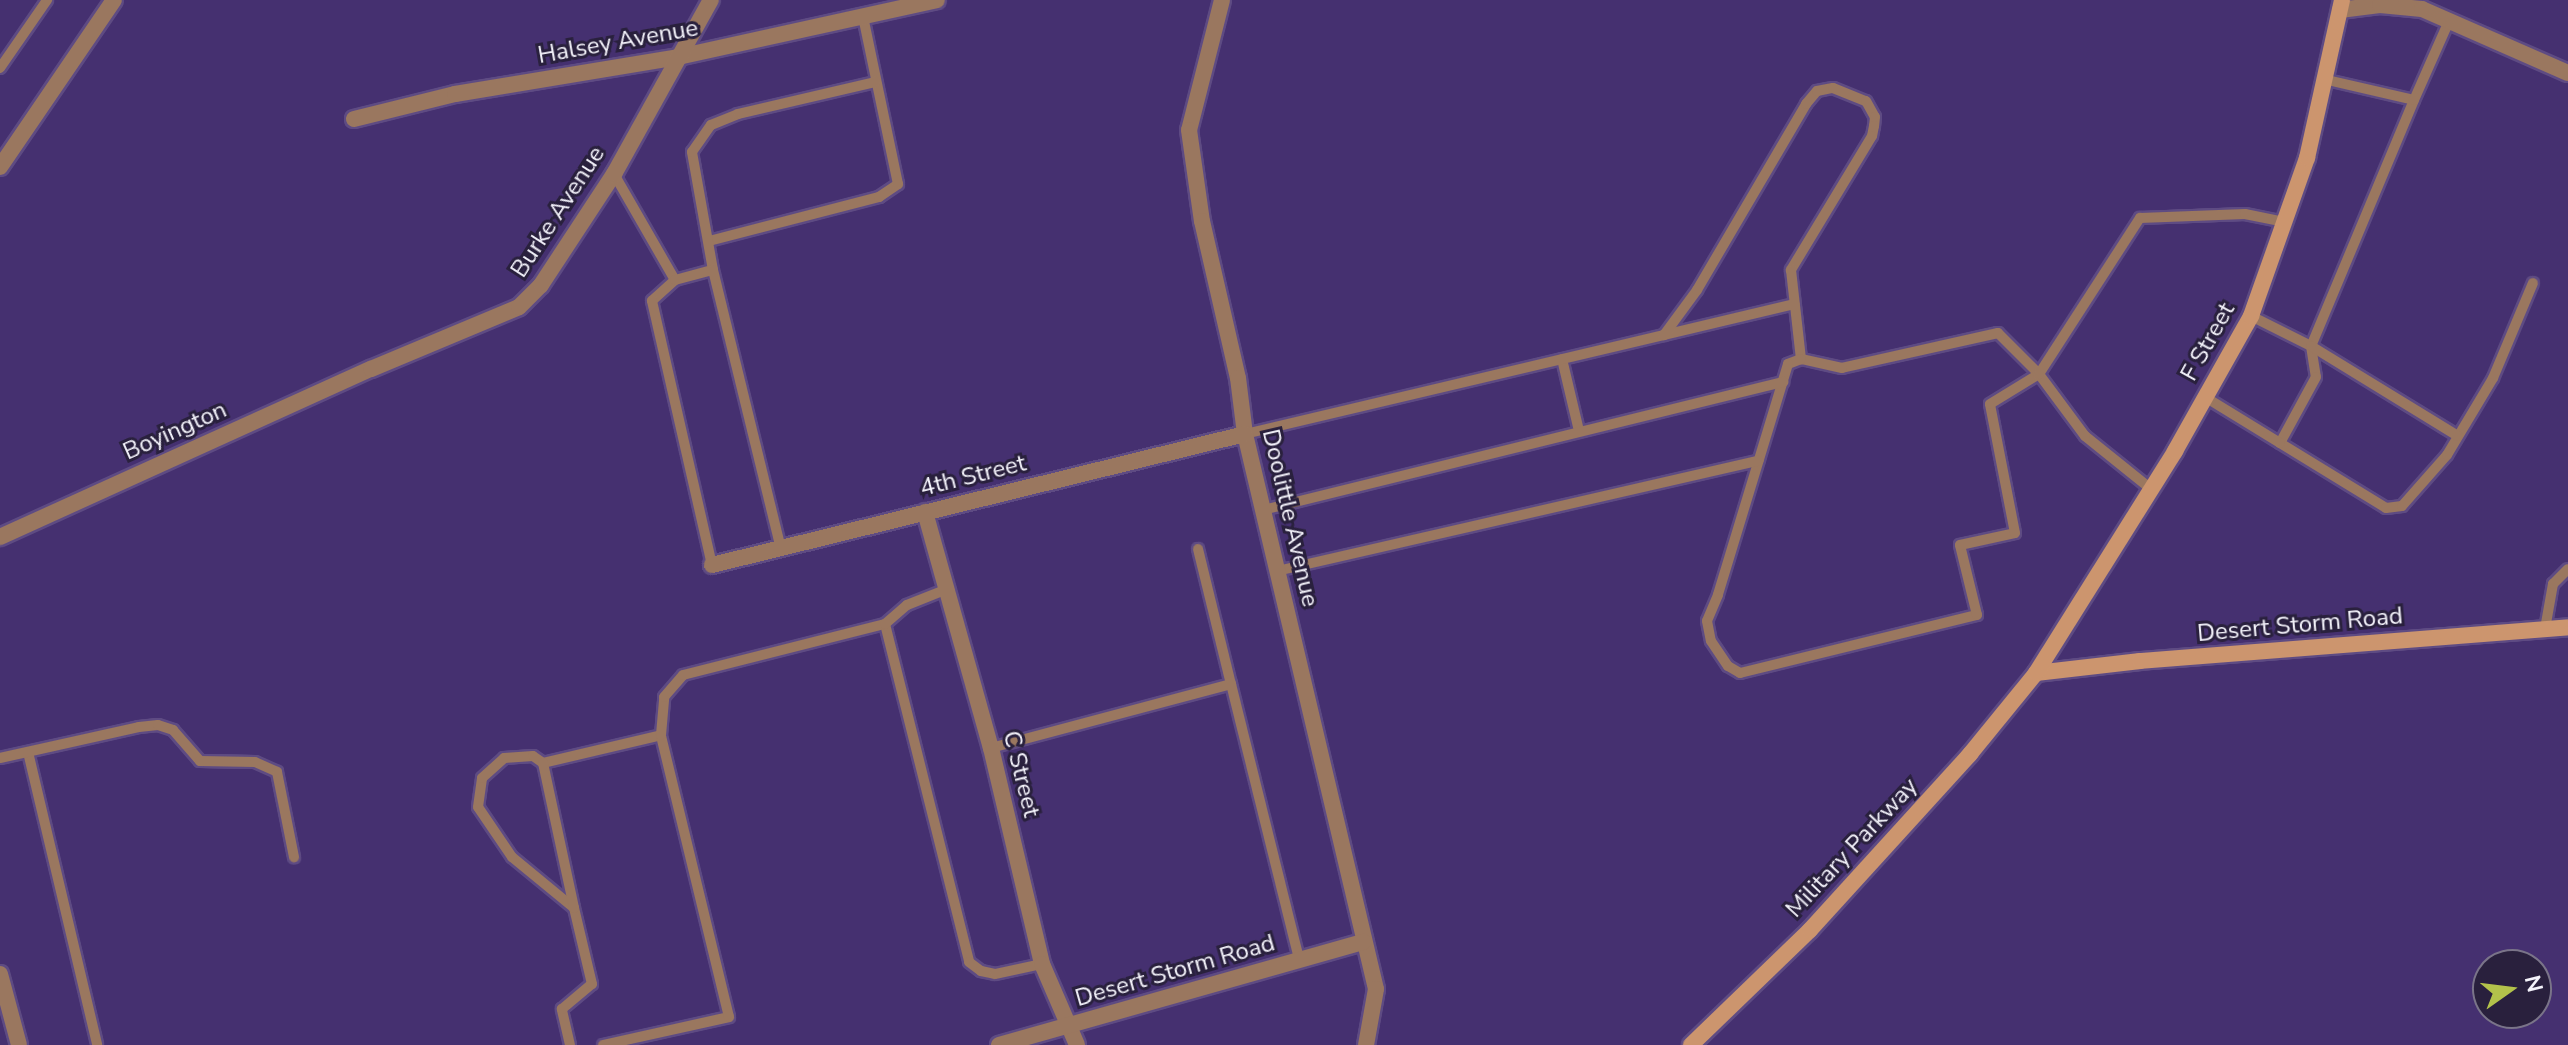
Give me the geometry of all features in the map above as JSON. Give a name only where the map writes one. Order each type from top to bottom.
[{"type":"street","points":[[0,167],[114,0]]},
{"type":"street","name":"Burke Avenue","points":[[371,369],[519,307],[531,298],[614,174],[711,0]]},
{"type":"street","name":"Halsey Avenue","points":[[354,119],[455,94],[678,57],[937,0]]},
{"type":"street","name":"Doolittle Avenue","points":[[1222,0],[1189,130],[1202,221],[1238,378],[1245,434],[1376,989],[1366,1045]]},
{"type":"street","points":[[2341,5],[2422,9],[2568,73]]},
{"type":"street","name":"F Street","points":[[2036,673],[2151,489],[2251,316],[2307,158],[2341,5]]},
{"type":"street","name":"Boyington","points":[[0,537],[371,369]]},
{"type":"street","name":"4th Street","points":[[712,565],[1245,434]]},
{"type":"street","name":"C Street","points":[[925,512],[991,748],[1042,964],[1077,1045]]},
{"type":"street","name":"Desert Storm Road","points":[[2036,673],[2568,627]]},
{"type":"street","name":"Military Parkway","points":[[1691,1045],[1810,930],[1970,754],[2036,673]]},
{"type":"street","name":"Desert Storm Road","points":[[999,1045],[1364,942]]},
{"type":"street","points":[[0,974],[19,1045]]},
{"type":"lane","points":[[0,68],[47,0]]},
{"type":"lane","points":[[709,241],[879,197],[898,184],[863,17]]},
{"type":"lane","points":[[2280,443],[2316,377],[2311,346],[2449,21]]},
{"type":"lane","points":[[2323,79],[2414,100]]},
{"type":"lane","points":[[781,548],[713,270],[692,152],[711,125],[738,114],[875,82]]},
{"type":"lane","points":[[1664,335],[1697,290],[1806,104],[1817,91],[1833,88],[1866,101],[1875,117],[1874,126],[1872,136],[1791,270],[1801,359]]},
{"type":"lane","points":[[614,174],[675,280]]},
{"type":"lane","points":[[2151,489],[2085,436],[2039,374],[1998,333],[1842,368],[1801,359],[1788,364],[1707,621],[1718,653],[1728,666],[1740,673],[1977,615],[1960,545],[2015,533],[1990,404],[2039,374],[2140,218],[2245,214],[2285,222]]},
{"type":"lane","points":[[712,565],[652,301],[675,280],[713,270]]},
{"type":"lane","points":[[2205,397],[2386,508],[2402,506],[2447,455],[2493,378],[2533,283]]},
{"type":"lane","points":[[1245,434],[1794,304]]},
{"type":"lane","points":[[2251,316],[2311,346],[2458,436]]},
{"type":"lane","points":[[1562,359],[1579,431]]},
{"type":"lane","points":[[1263,510],[1783,382]]},
{"type":"lane","points":[[1277,571],[1759,461]]},
{"type":"lane","points":[[1198,549],[1299,959]]},
{"type":"lane","points":[[2545,629],[2553,584],[2568,569]]},
{"type":"lane","points":[[603,1045],[729,1017],[661,735],[664,697],[683,675],[885,624],[907,605],[947,589]]},
{"type":"lane","points":[[885,624],[969,962],[981,971],[995,974],[1042,964]]},
{"type":"lane","points":[[991,748],[1231,684]]},
{"type":"lane","points":[[0,758],[158,725],[173,730],[200,761],[255,762],[277,772],[294,857]]},
{"type":"lane","points":[[543,763],[661,735]]},
{"type":"lane","points":[[28,752],[97,1045]]},
{"type":"lane","points":[[570,1045],[562,1009],[592,984],[543,763],[533,756],[504,758],[482,778],[478,807],[512,857],[574,908]]}]
